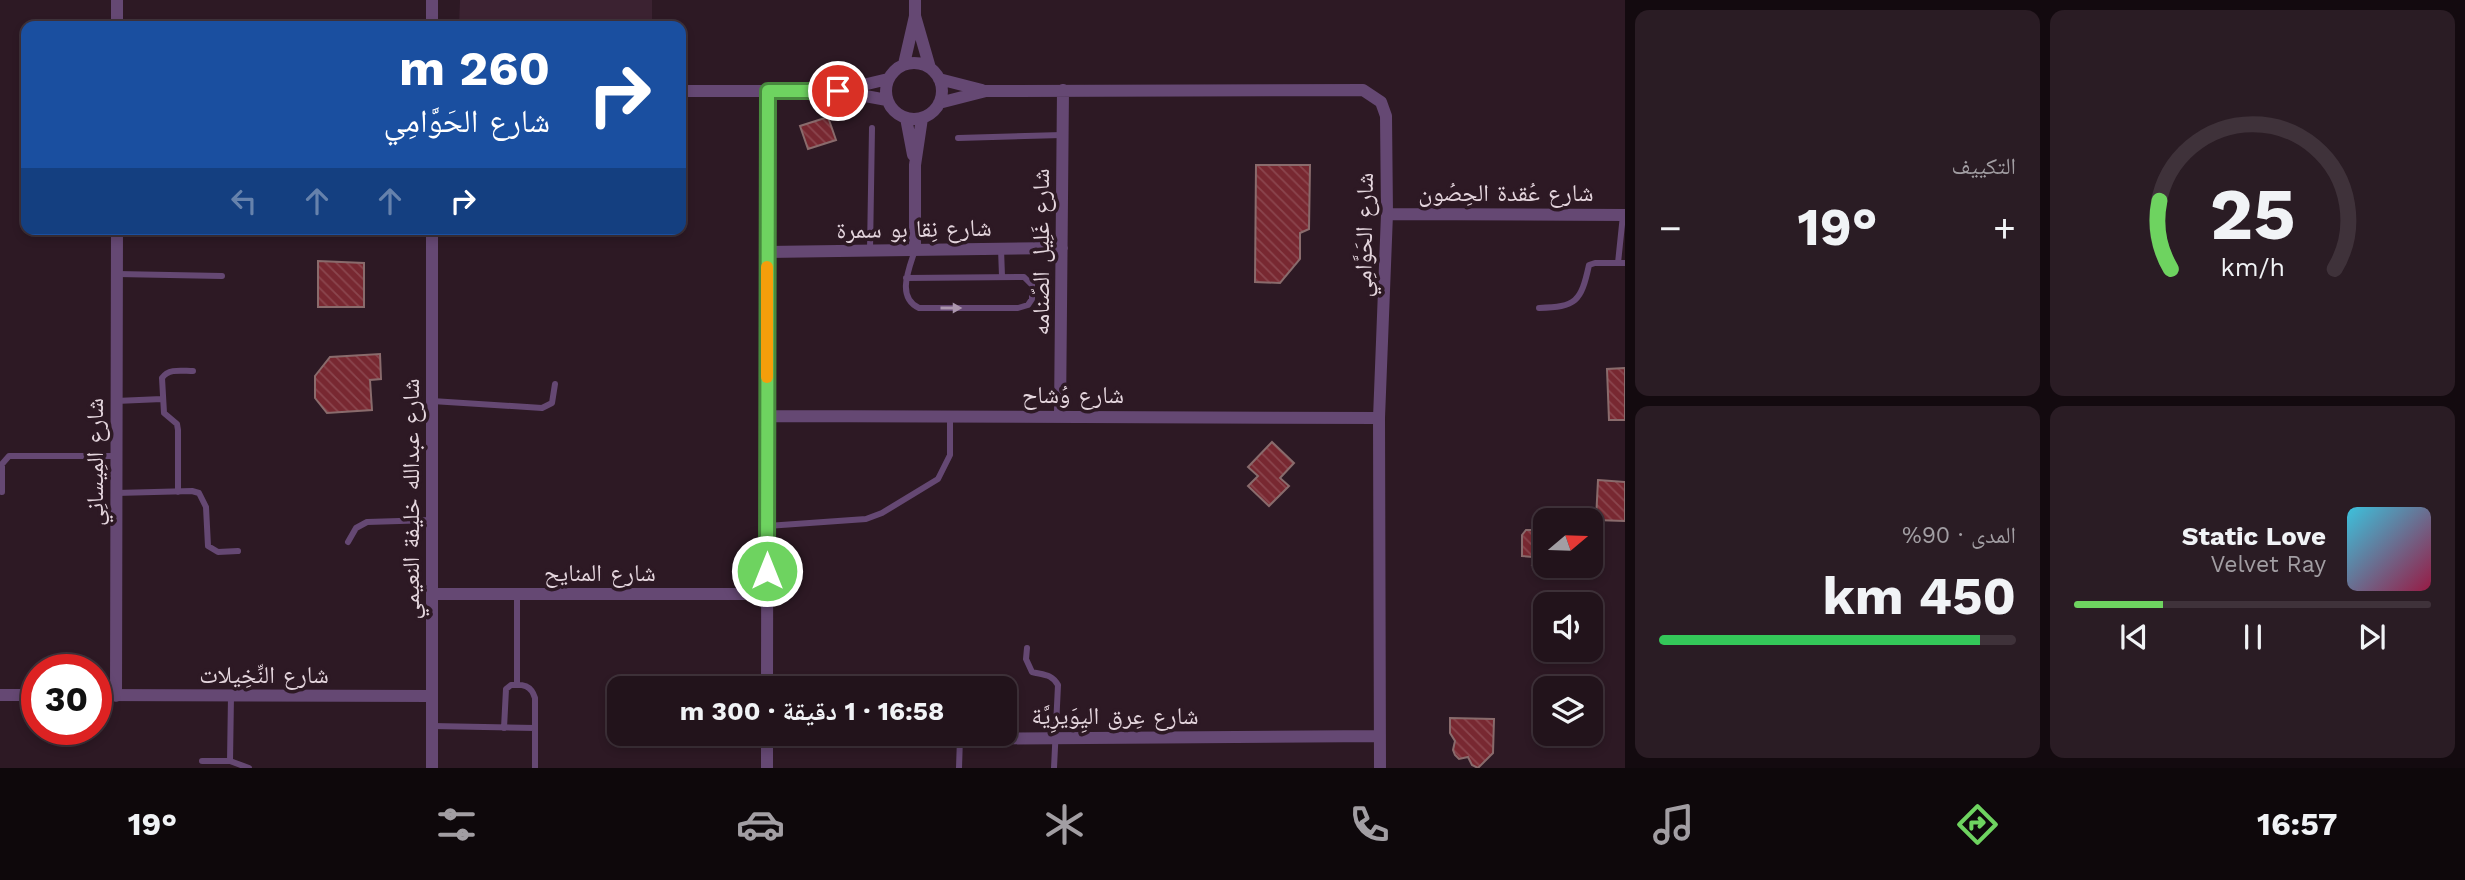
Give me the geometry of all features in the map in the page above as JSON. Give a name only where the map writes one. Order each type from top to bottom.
[{"type":"street","points":[[117,0],[117,21]]},
{"type":"street","points":[[432,0],[432,21]]},
{"type":"street","points":[[904,64],[915,16],[915,0]]},
{"type":"street","points":[[915,16],[930,68],[942,87],[939,103],[932,112],[922,118],[906,118],[894,111],[887,100],[886,89],[892,72],[904,64],[922,64],[930,68]]},
{"type":"street","points":[[838,91],[888,79]]},
{"type":"street","name":"شارع الحَوَّامِي","points":[[939,79],[986,91]]},
{"type":"street","name":"شارع الحَوَّامِي","points":[[939,103],[986,91],[1063,90],[1363,90],[1381,102],[1386,116],[1387,214],[1379,418],[1380,768]]},
{"type":"street","name":"شارع غَلِيل الصّنامه","points":[[1060,415],[1063,90]]},
{"type":"street","points":[[686,91],[838,91],[887,100]]},
{"type":"street","points":[[767,676],[768,91]]},
{"type":"street","points":[[906,118],[915,165]]},
{"type":"street","points":[[915,250],[915,165],[922,118]]},
{"type":"street","name":"شارع عُقدة الحِصُون","points":[[1387,214],[1624,215]]},
{"type":"street","name":"شارع المِيسانِي","points":[[116,695],[117,235]]},
{"type":"street","name":"شارع عبدالله خليفة النعيمي","points":[[432,235],[432,768]]},
{"type":"street","name":"شارع نِقا بو سمرة","points":[[767,252],[1062,248]]},
{"type":"street","name":"شارع وُشاح","points":[[767,416],[1379,418]]},
{"type":"street","name":"شارع المنايح","points":[[432,594],[767,594]]},
{"type":"street","points":[[0,695],[21,695]]},
{"type":"street","name":"شارع النِّخِيلات","points":[[112,695],[432,696]]},
{"type":"street","name":"شارع عِرق اليِوَيرِيَّة","points":[[1017,737],[1380,736]]},
{"type":"street","points":[[767,746],[767,768]]},
{"type":"lane","points":[[870,250],[872,128]]},
{"type":"lane","points":[[958,138],[1062,135]]},
{"type":"lane","points":[[1539,308],[1565,307],[1576,302],[1584,287],[1588,265],[1622,263],[1624,215]]},
{"type":"lane","points":[[1001,249],[1002,276]]},
{"type":"lane","points":[[906,278],[1017,276],[1029,280],[1032,285],[1032,299],[1028,305],[1018,308],[919,308],[908,299],[906,278],[915,250]]},
{"type":"lane","points":[[117,274],[222,276]]},
{"type":"lane","points":[[178,492],[177,424],[164,413],[162,378],[175,370],[193,371]]},
{"type":"lane","points":[[432,401],[541,408],[552,403],[555,384]]},
{"type":"lane","points":[[117,401],[162,399]]},
{"type":"lane","points":[[767,526],[866,519],[882,513],[927,486],[938,479],[950,454],[950,416]]},
{"type":"lane","points":[[2,492],[2,464],[9,456],[117,456]]},
{"type":"lane","points":[[116,493],[199,493],[206,507],[208,546],[218,552],[239,551]]},
{"type":"lane","points":[[348,542],[356,528],[367,522],[432,520]]},
{"type":"lane","points":[[517,594],[517,685]]},
{"type":"lane","points":[[1027,648],[1026,659],[1032,672],[1049,675],[1058,685],[1054,768]]},
{"type":"lane","points":[[504,728],[506,689],[511,685],[527,686],[533,690],[536,698],[535,768]]},
{"type":"lane","points":[[230,761],[231,696]]},
{"type":"lane","points":[[432,726],[534,728]]},
{"type":"lane","points":[[959,768],[960,746]]},
{"type":"lane","points":[[202,761],[230,761],[249,768]]},
{"type":"shaded area","points":[[460,0],[652,0],[652,21],[459,21]]},
{"type":"building","points":[[828,117],[836,140],[808,149],[800,126]]},
{"type":"building","points":[[1256,165],[1310,165],[1309,229],[1300,233],[1300,259],[1280,283],[1255,282]]},
{"type":"building","points":[[318,261],[364,263],[364,307],[318,307]]},
{"type":"building","points":[[380,354],[381,379],[370,380],[372,410],[327,413],[315,398],[315,376],[330,357]]},
{"type":"building","points":[[1625,368],[1625,420],[1609,420],[1607,369]]},
{"type":"building","points":[[1272,442],[1294,463],[1280,478],[1289,486],[1269,506],[1248,486],[1258,476],[1248,467]]},
{"type":"building","points":[[1598,480],[1625,482],[1625,521],[1603,520],[1603,508],[1597,508]]},
{"type":"building","points":[[1526,530],[1532,530],[1533,557],[1522,556],[1522,535]]},
{"type":"building","points":[[1450,718],[1494,719],[1493,753],[1478,768],[1472,765],[1468,757],[1459,759],[1455,755]]},
{"type":"slow traffic","points":[[767,267],[767,377]]},
{"type":"route","points":[[767,571],[768,91],[838,91]]}]
